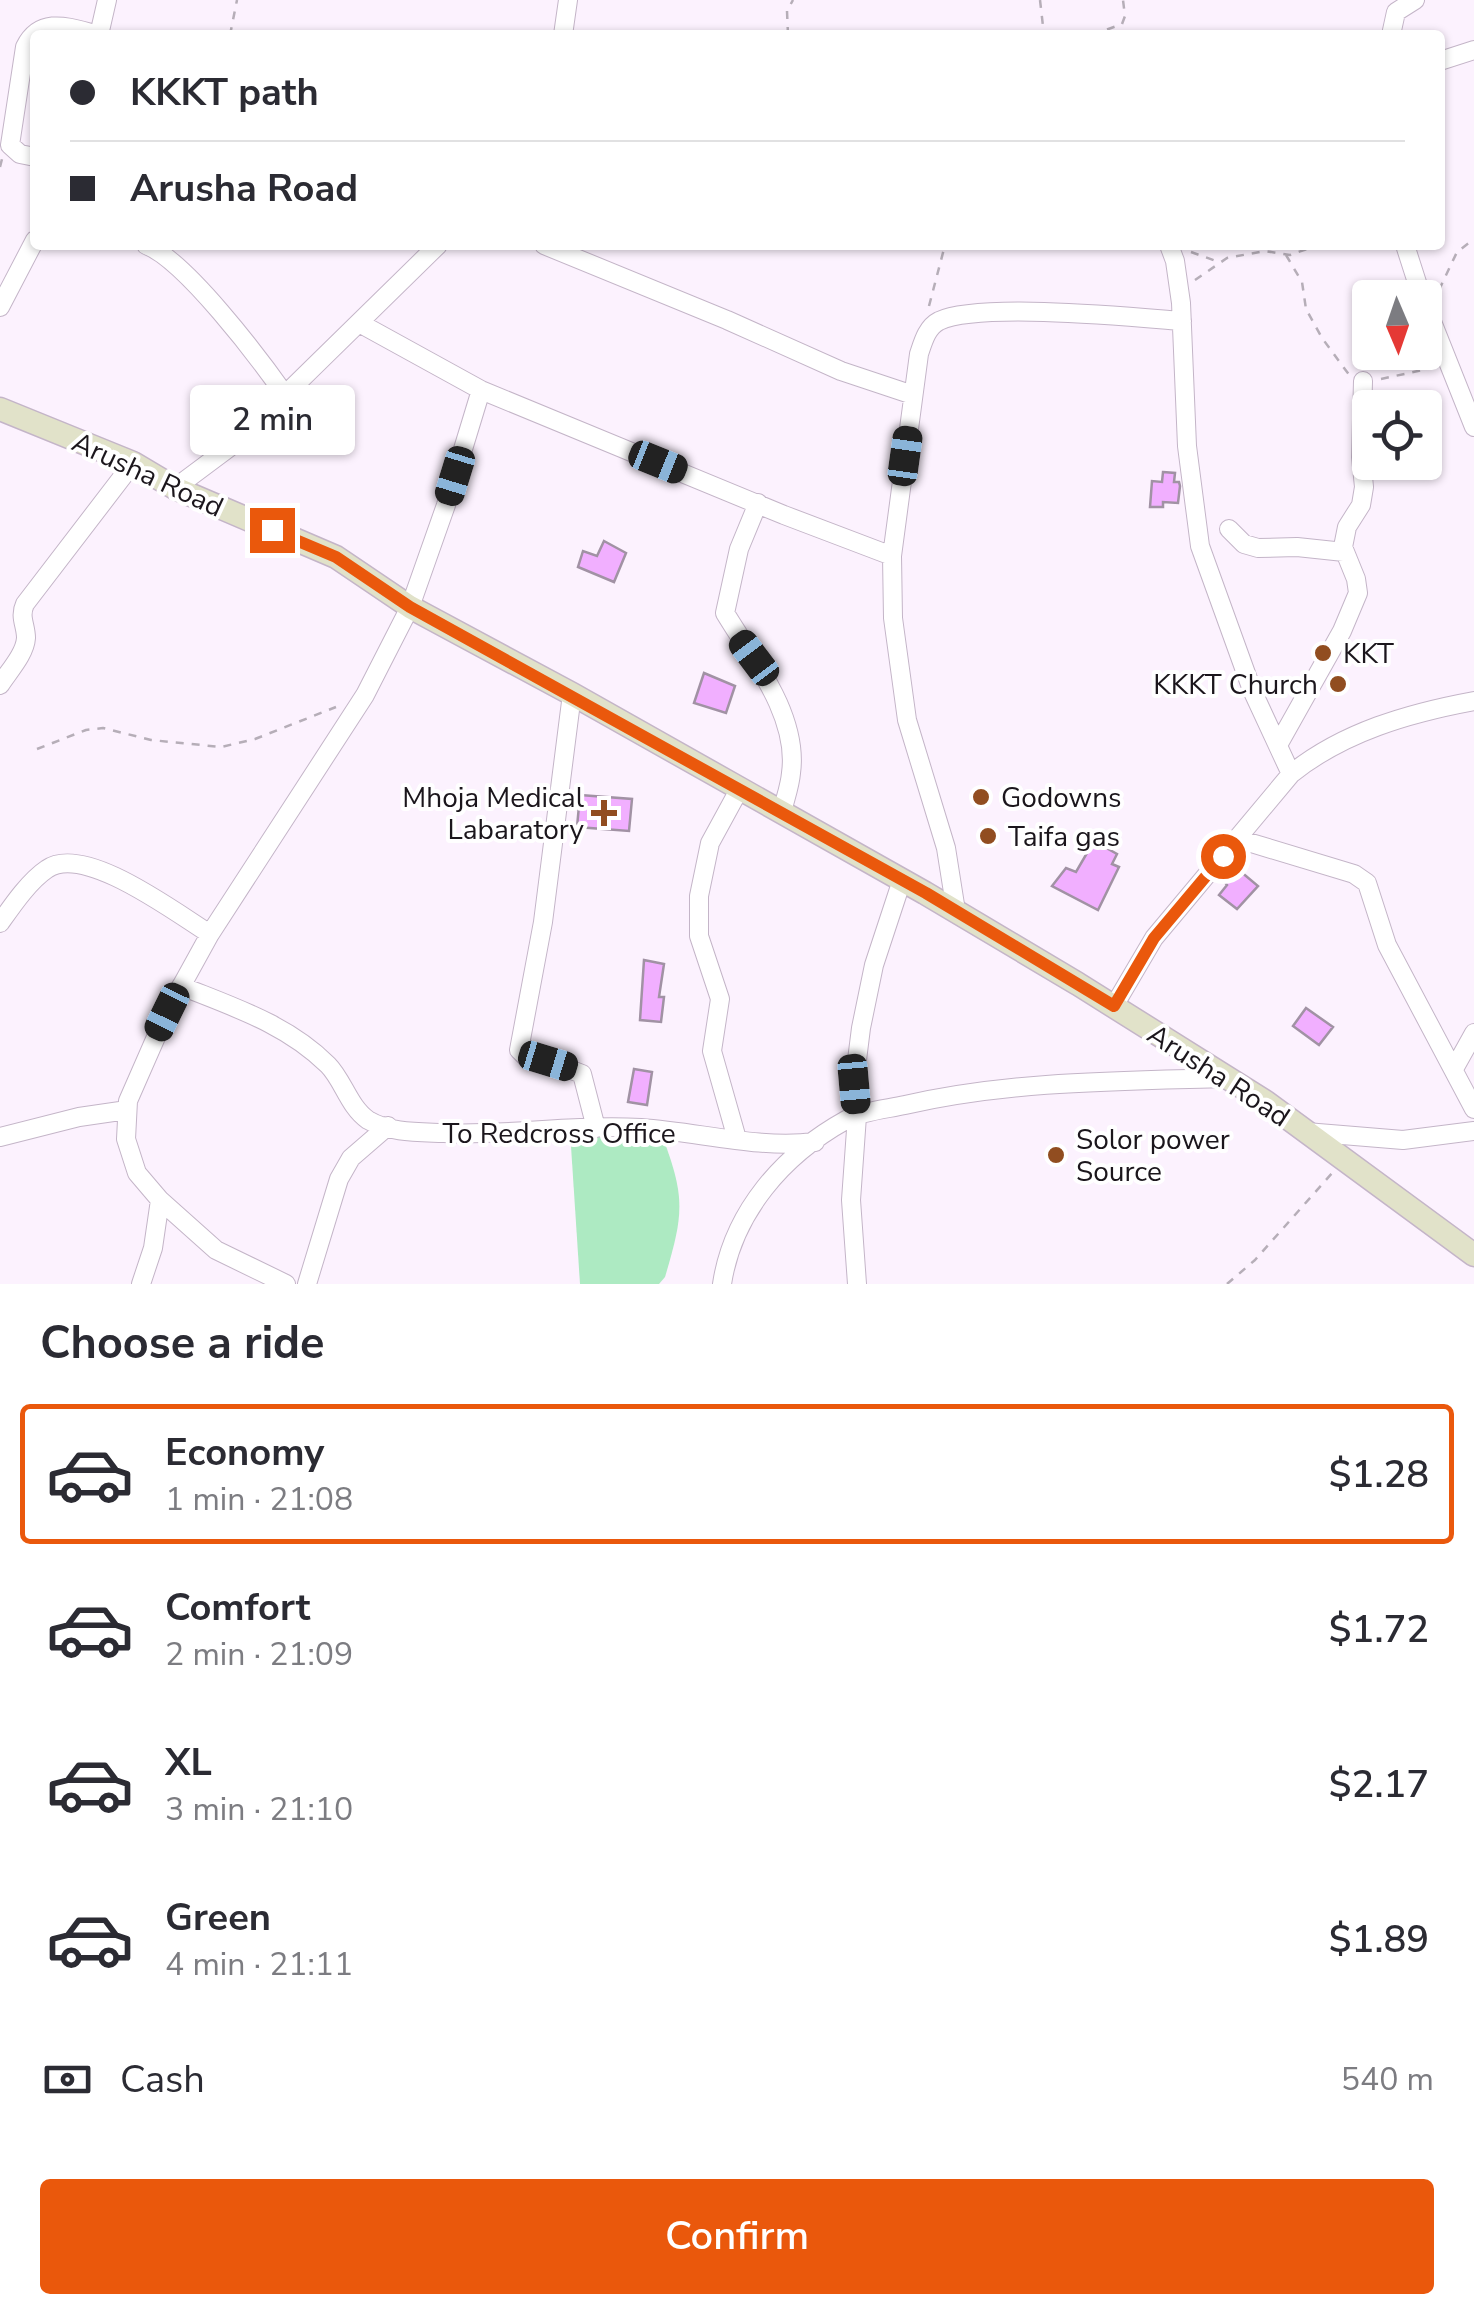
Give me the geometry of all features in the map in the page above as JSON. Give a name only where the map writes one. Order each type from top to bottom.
[{"type":"main road","name":"Arusha Road","points":[[0,409],[133,463],[175,488],[336,557],[410,607],[956,910],[1266,1102],[1474,1255]]},
{"type":"street","points":[[99,30],[106,0]]},
{"type":"street","points":[[564,30],[568,0]]},
{"type":"street","points":[[1392,30],[1396,12],[1415,0]]},
{"type":"street","points":[[40,30],[52,25],[75,30]]},
{"type":"street","points":[[30,36],[10,145],[30,157]]},
{"type":"street","points":[[1445,59],[1474,50]]},
{"type":"street","points":[[0,306],[30,249]]},
{"type":"street","points":[[154,250],[172,262],[221,314],[285,395]]},
{"type":"street","points":[[175,488],[238,441],[433,250]]},
{"type":"street","points":[[556,250],[856,377],[913,396]]},
{"type":"street","points":[[1171,250],[1180,298],[1187,446],[1200,546],[1252,690],[1291,774]]},
{"type":"street","points":[[1407,250],[1417,280]]},
{"type":"street","points":[[956,910],[946,848],[907,720],[894,618],[892,556],[924,338],[940,321],[981,315],[1068,314],[1182,321]]},
{"type":"street","points":[[361,324],[481,390],[892,556]]},
{"type":"street","points":[[1442,346],[1474,427]]},
{"type":"street","points":[[1278,745],[1353,610],[1358,593],[1344,552],[1344,536],[1356,517],[1364,488],[1360,457],[1364,381]]},
{"type":"street","points":[[286,1284],[216,1250],[160,1200],[137,1173],[126,1140],[128,1110],[140,1067],[210,934],[365,696],[410,607],[481,390]]},
{"type":"street","points":[[0,685],[24,648],[26,634],[21,613],[25,604],[133,463]]},
{"type":"street","points":[[758,503],[739,549],[725,613],[766,674],[785,722],[792,769],[782,812]]},
{"type":"street","points":[[1228,529],[1244,544],[1258,548],[1344,552]]},
{"type":"street","points":[[572,694],[543,922],[518,1046],[529,1060],[548,1061],[582,1074],[596,1128]]},
{"type":"street","points":[[1114,1006],[1154,938],[1291,774],[1310,758],[1392,720],[1474,700]]},
{"type":"street","points":[[737,1139],[712,1050],[720,998],[700,936],[699,896],[710,843],[740,788]]},
{"type":"street","points":[[1238,839],[1354,874],[1367,883],[1386,944],[1474,1109]]},
{"type":"street","points":[[0,923],[46,869],[65,861],[120,879],[210,934]]},
{"type":"street","points":[[857,1284],[851,1200],[857,1116],[854,1084],[874,965],[902,880]]},
{"type":"street","name":"To Redcross Office","points":[[181,986],[279,1026],[330,1067],[368,1120],[404,1132],[638,1128],[770,1146],[815,1142]]},
{"type":"street","points":[[1454,1069],[1474,1032]]},
{"type":"street","name":"To Redcross Office","points":[[722,1284],[726,1252],[737,1226],[776,1172],[849,1118],[1004,1088],[1225,1078]]},
{"type":"street","points":[[0,1137],[79,1117],[128,1110]]},
{"type":"street","points":[[306,1284],[339,1179],[351,1158],[388,1126]]},
{"type":"street","points":[[1306,1132],[1404,1140],[1474,1131]]},
{"type":"street","points":[[142,1284],[160,1200]]},
{"type":"path","points":[[231,30],[237,0]]},
{"type":"path","points":[[788,30],[787,11],[794,0]]},
{"type":"path","points":[[1040,0],[1043,30]]},
{"type":"path","points":[[1106,30],[1122,24],[1122,0]]},
{"type":"path","points":[[1442,282],[1457,252],[1474,239]]},
{"type":"path","points":[[924,338],[945,250]]},
{"type":"path","points":[[1186,250],[1218,262]]},
{"type":"path","points":[[1180,298],[1190,284],[1218,262],[1255,252],[1286,255],[1302,250]]},
{"type":"path","points":[[1286,255],[1302,282],[1306,309],[1344,371],[1356,380],[1377,381],[1416,370]]},
{"type":"path","points":[[38,750],[86,730],[102,728],[152,740],[221,747],[255,739],[335,707]]},
{"type":"path","points":[[1227,1284],[1255,1260],[1344,1161]]},
{"type":"green space","points":[[570,1131],[663,1138],[676,1177],[679,1208],[671,1256],[659,1284],[580,1284]]},
{"type":"building","points":[[1163,472],[1175,473],[1174,482],[1180,486],[1178,503],[1163,502],[1163,507],[1150,507],[1152,481],[1162,482]]},
{"type":"building","points":[[604,541],[626,553],[614,582],[578,567],[583,551],[597,556]]},
{"type":"building","points":[[704,673],[735,686],[726,713],[694,703]]},
{"type":"building","name":"Mhoja Medical Labaratory","points":[[580,795],[632,799],[629,831],[577,827]]},
{"type":"building","points":[[1094,841],[1117,854],[1112,864],[1119,867],[1098,910],[1052,886],[1066,868],[1076,872]]},
{"type":"building","points":[[1230,870],[1235,876],[1240,871],[1258,886],[1237,909],[1219,895],[1227,885],[1223,880]]},
{"type":"building","points":[[644,960],[664,964],[659,997],[664,997],[661,1022],[640,1020]]},
{"type":"building","points":[[1306,1008],[1333,1027],[1319,1045],[1293,1026]]},
{"type":"building","points":[[634,1069],[652,1072],[647,1105],[628,1102]]},
{"type":"place","name":"KKT","points":[[1323,653]]},
{"type":"place","name":"KKKT Church","points":[[1338,684]]},
{"type":"place","name":"Godowns","points":[[981,797]]},
{"type":"place","name":"Mhoja Medical Labaratory","points":[[604,813]]},
{"type":"place","name":"Taifa gas","points":[[988,836]]},
{"type":"place","name":"Solor power Source","points":[[1056,1155]]},
{"type":"route","points":[[272,530],[336,557],[410,607],[926,893],[1114,1006],[1154,938],[1223,856]]}]
